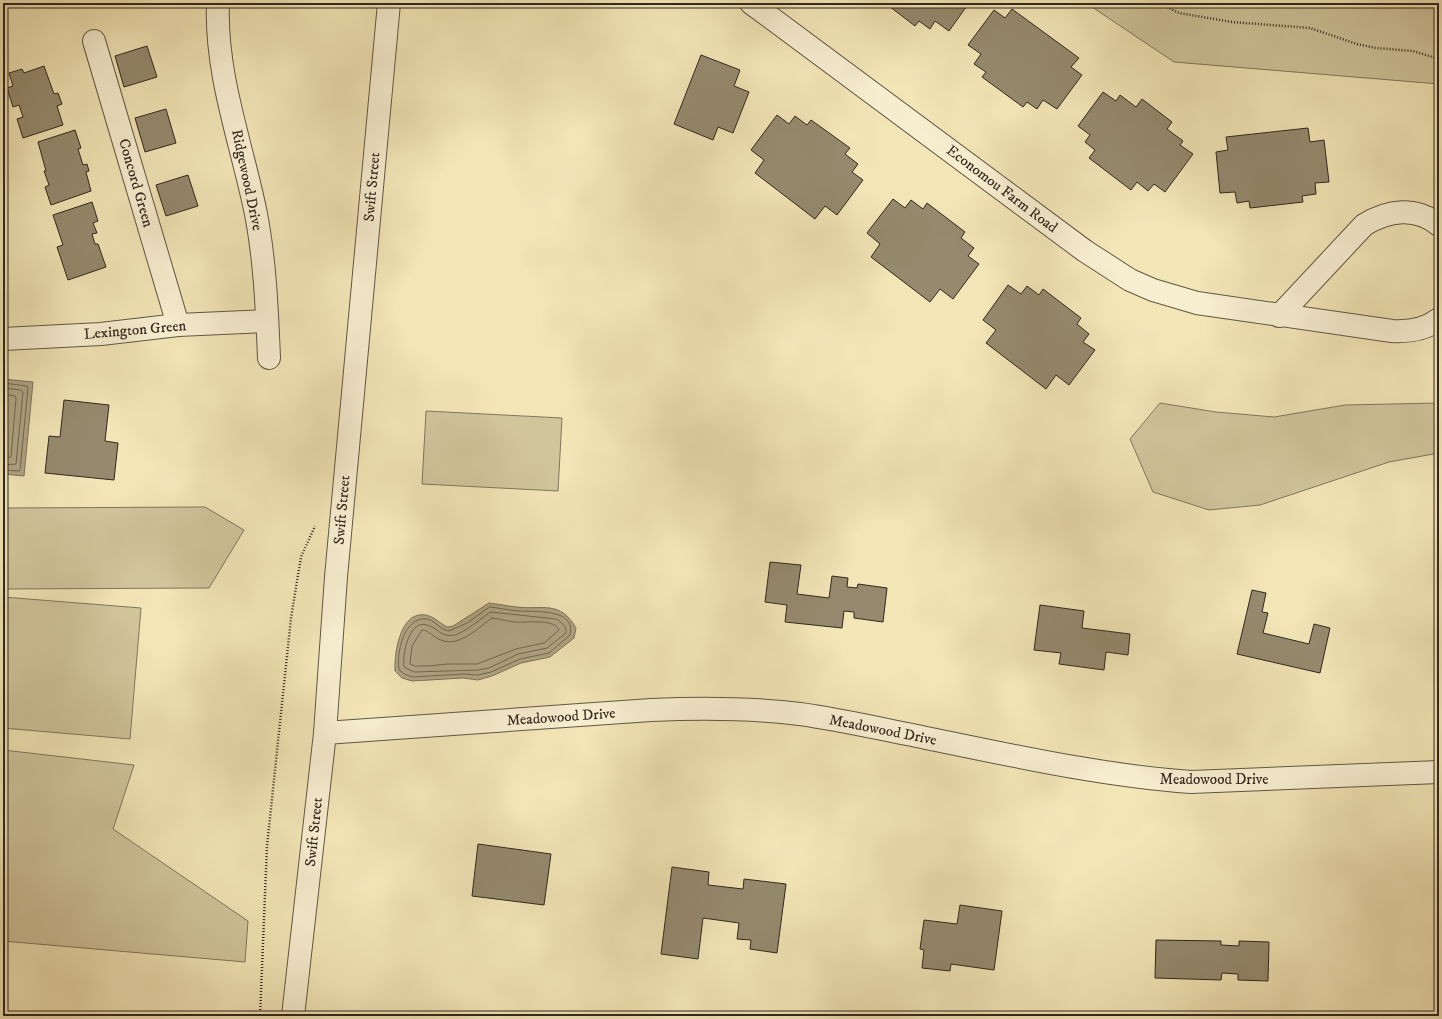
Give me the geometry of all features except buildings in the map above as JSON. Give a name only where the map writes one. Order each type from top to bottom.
[{"type":"street","name":"Ridgewood Drive","points":[[218,3],[220,51],[225,80],[256,216],[262,258],[269,358]]},
{"type":"street","name":"Swift Street","points":[[293,1016],[325,733],[336,576],[389,3]]},
{"type":"street","name":"Economou Farm Road","points":[[751,3],[1085,251],[1113,270],[1141,285],[1175,298],[1220,308],[1403,332],[1426,327],[1439,319]]},
{"type":"street","name":"Concord Green","points":[[94,41],[178,325]]},
{"type":"street","points":[[1279,316],[1364,225],[1374,219],[1384,214],[1406,212],[1428,217],[1439,224]]},
{"type":"street","name":"Lexington Green","points":[[3,339],[101,334],[178,325],[267,321]]},
{"type":"street","name":"Meadowood Drive","points":[[325,733],[652,710],[679,709],[766,712],[834,720],[1069,767],[1155,780],[1191,782],[1439,772]]},
{"type":"path","points":[[1159,3],[1179,13],[1232,22],[1310,28],[1357,44],[1376,48],[1413,51],[1439,59]]},
{"type":"path","points":[[260,1016],[267,846],[291,618],[301,557],[317,523]]},
{"type":"shaded area","points":[[1086,3],[1439,3],[1439,84],[1174,62]]},
{"type":"shaded area","points":[[1160,403],[1216,412],[1274,417],[1345,405],[1439,403],[1439,453],[1389,462],[1260,505],[1209,510],[1153,492],[1130,439]]},
{"type":"shaded area","points":[[426,411],[562,418],[558,491],[422,484]]},
{"type":"shaded area","points":[[205,507],[244,530],[209,588],[3,589],[3,508]]},
{"type":"shaded area","points":[[3,597],[141,608],[130,739],[3,728]]},
{"type":"shaded area","points":[[3,750],[134,765],[113,829],[248,921],[245,962],[3,941]]},
{"type":"water","points":[[3,379],[33,382],[24,476],[3,474]]},
{"type":"water","points":[[489,603],[526,608],[550,608],[557,610],[564,613],[576,628],[574,638],[550,657],[521,663],[492,676],[478,680],[463,678],[412,681],[402,678],[395,671],[399,638],[402,630],[412,618],[419,615],[427,615],[447,627],[453,626]]}]
